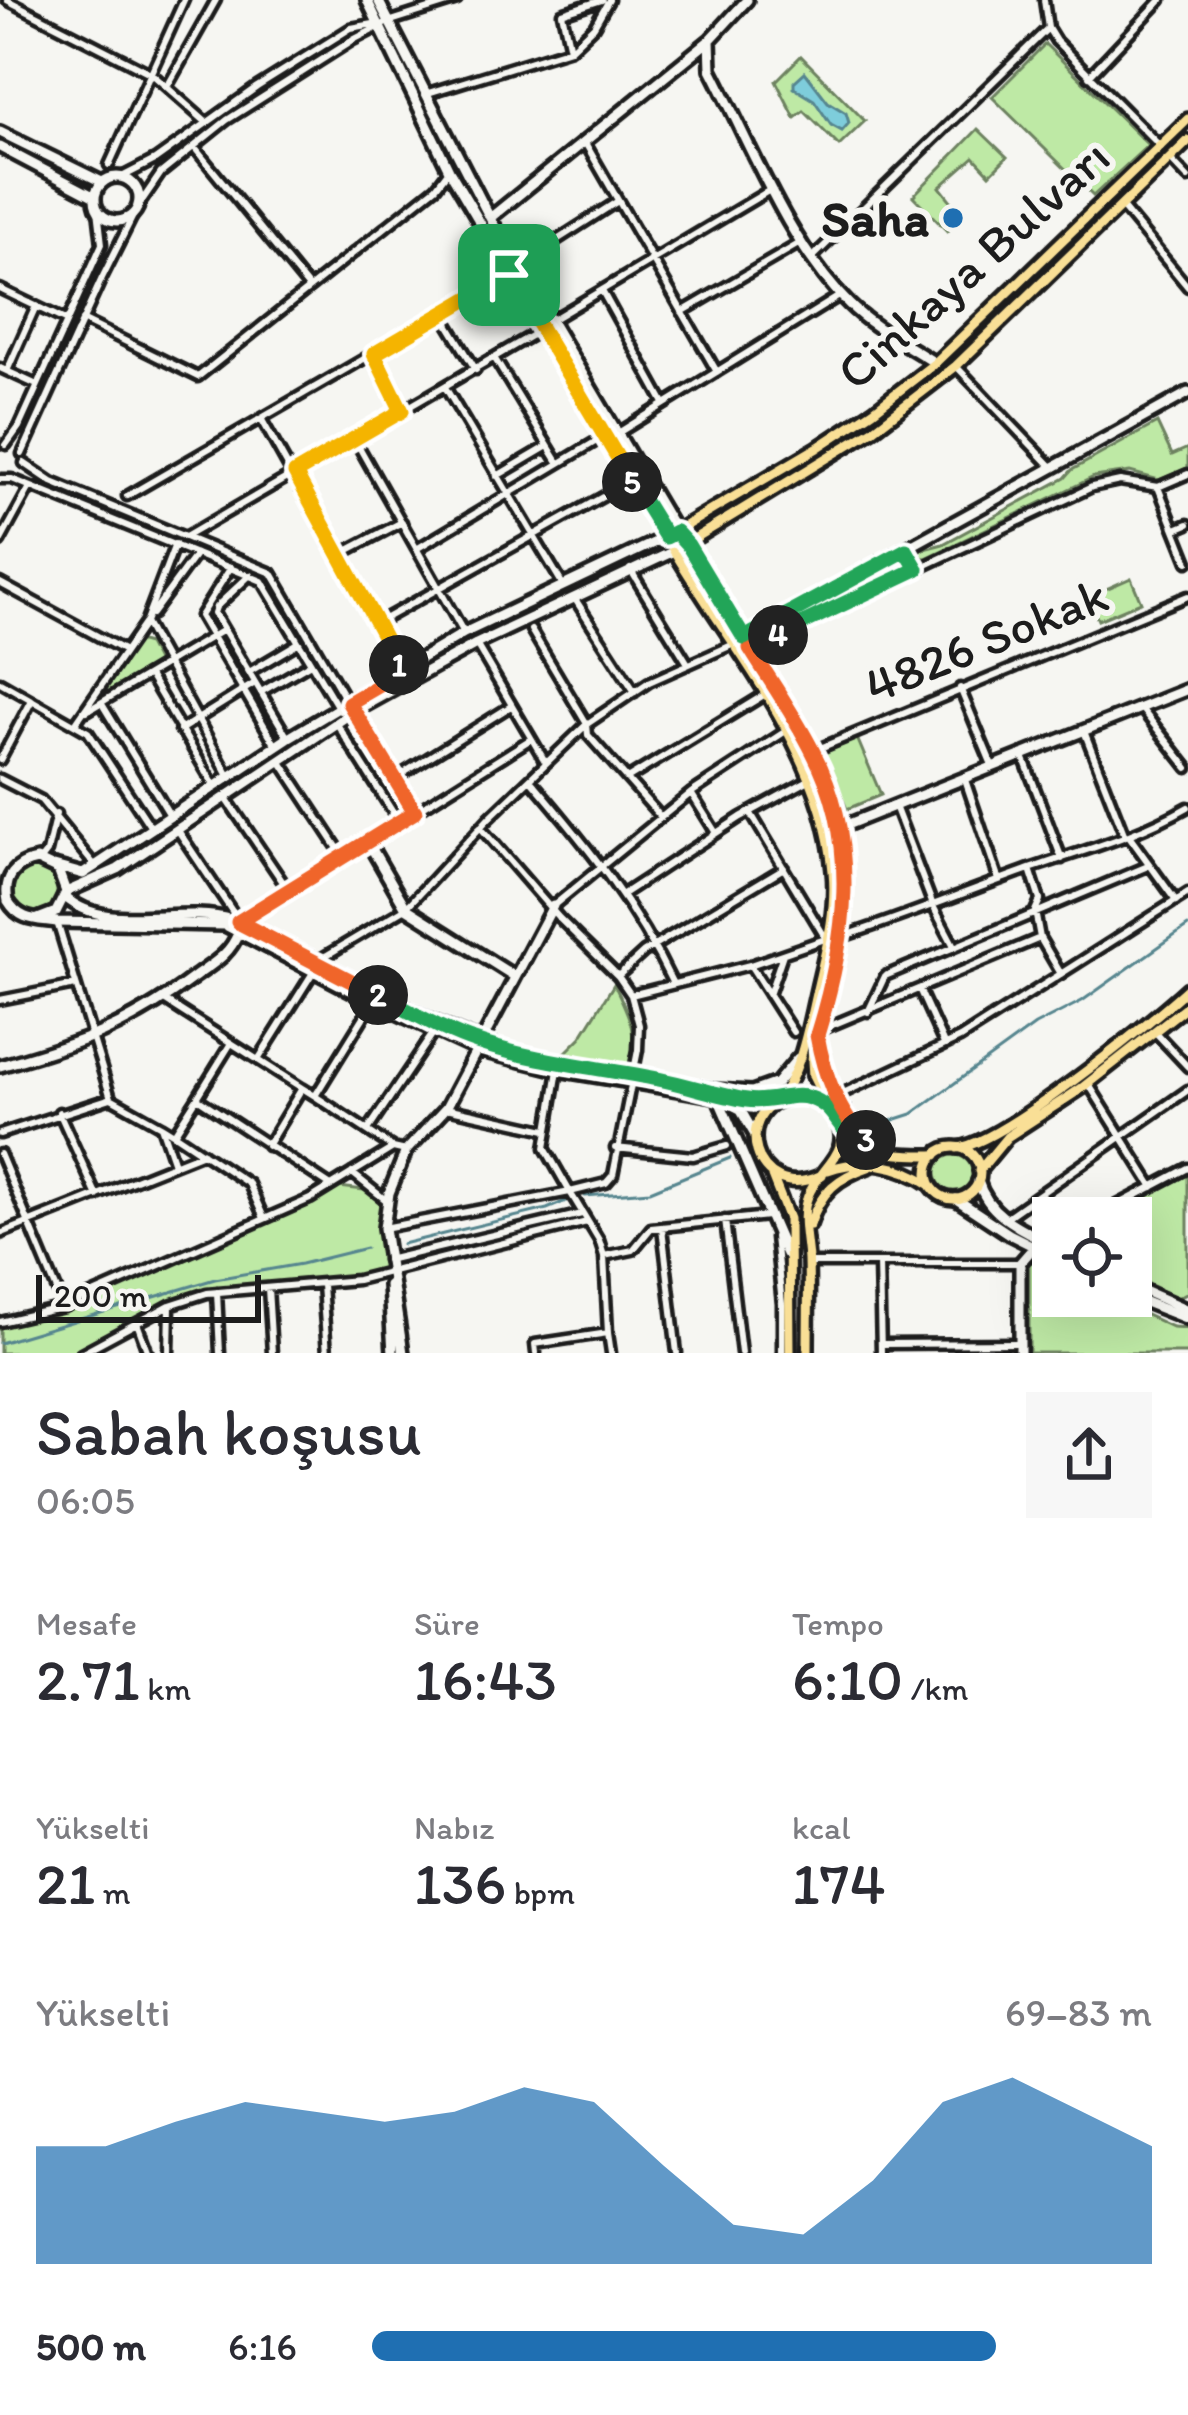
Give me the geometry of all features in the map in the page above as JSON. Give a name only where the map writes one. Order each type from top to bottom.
[{"type":"main road","points":[[367,0],[518,265],[631,481],[671,534],[688,545],[813,751],[827,783],[846,874],[842,937],[812,1070],[840,1128],[855,1143],[880,1152],[936,1155],[979,1143],[1151,1022],[1188,988]]},
{"type":"main road","points":[[378,0],[382,23],[448,170],[509,275],[618,433],[671,534],[674,551],[786,731],[810,779],[833,871],[827,938],[796,1074],[758,1122],[754,1135]]},
{"type":"main road","points":[[490,218],[710,40],[747,0]]},
{"type":"main road","points":[[710,40],[711,69],[812,258],[864,317],[935,363]]},
{"type":"main road","name":"Cinkaya Bulvarı","points":[[66,894],[118,868],[464,634],[671,534],[874,411],[935,363],[1188,118]]},
{"type":"main road","points":[[0,132],[102,182],[122,177],[135,185],[140,199],[130,217],[117,220],[98,210],[95,197],[102,182]]},
{"type":"main road","name":"Cinkaya Bulvarı","points":[[96,867],[288,738],[630,568],[688,545],[873,430],[956,366],[1188,141]]},
{"type":"main road","points":[[0,147],[95,197]]},
{"type":"main road","points":[[747,643],[1188,393]]},
{"type":"main road","points":[[703,571],[702,544],[714,529]]},
{"type":"main road","points":[[839,828],[1188,688]]},
{"type":"main road","points":[[0,1066],[92,1039],[164,1000],[232,949],[238,928],[415,812],[344,713]]},
{"type":"main road","points":[[368,842],[406,908],[514,976]]},
{"type":"main road","points":[[0,878],[40,861],[78,875],[96,867]]},
{"type":"main road","points":[[38,920],[56,913],[66,894],[64,880],[54,866]]},
{"type":"main road","points":[[16,868],[3,893],[23,917]]},
{"type":"main road","points":[[66,894],[88,913],[195,914],[238,928],[478,1046],[742,1099],[777,1101],[803,1096],[829,1109]]},
{"type":"main road","points":[[393,1353],[384,1228],[387,1202],[406,1151],[446,1108],[553,906]]},
{"type":"main road","points":[[2,915],[57,922],[209,923],[238,928]]},
{"type":"main road","points":[[314,967],[434,1032],[558,1070],[631,1077]]},
{"type":"main road","points":[[956,1199],[971,1192],[1006,1137],[1088,1083],[1188,1005]]},
{"type":"main road","points":[[818,1033],[837,1096],[859,1135],[880,1152]]},
{"type":"main road","points":[[714,1093],[766,1088],[781,1080],[801,1054]]},
{"type":"main road","points":[[714,1093],[740,1109],[754,1135],[760,1161],[788,1213],[791,1280],[786,1353]]},
{"type":"main road","points":[[714,1093],[783,1242],[791,1280]]},
{"type":"main road","points":[[808,1353],[806,1199],[839,1150],[840,1128]]},
{"type":"main road","points":[[957,1148],[973,1156],[987,1203],[1004,1219],[1032,1233]]},
{"type":"main road","points":[[931,1185],[928,1173],[936,1155]]},
{"type":"main road","points":[[769,1172],[795,1182],[851,1162],[912,1173],[940,1195],[956,1199],[1032,1246]]},
{"type":"main road","points":[[806,1236],[818,1203],[833,1183],[874,1165]]},
{"type":"main road","points":[[1020,1348],[1020,1263],[1032,1249]]},
{"type":"main road","points":[[388,1270],[403,1353]]},
{"type":"main road","points":[[1152,1295],[1187,1311]]},
{"type":"main road","points":[[1152,1302],[1187,1311]]},
{"type":"street","points":[[7,0],[152,74],[207,123]]},
{"type":"street","points":[[110,165],[184,0]]},
{"type":"street","points":[[167,87],[216,0]]},
{"type":"street","points":[[122,177],[155,160],[350,28],[457,0]]},
{"type":"street","points":[[570,49],[562,13],[606,0]]},
{"type":"street","points":[[424,94],[570,49],[594,26],[606,0]]},
{"type":"street","points":[[1044,0],[1048,28],[1088,77],[1161,147]]},
{"type":"street","points":[[1088,77],[1161,0]]},
{"type":"street","points":[[12,479],[21,473],[23,458],[82,320],[137,208],[161,173],[227,120],[382,23]]},
{"type":"street","points":[[812,258],[1048,28]]},
{"type":"street","points":[[584,142],[717,372]]},
{"type":"street","points":[[194,147],[310,289]]},
{"type":"street","points":[[1170,159],[1188,178]]},
{"type":"street","points":[[82,320],[198,377],[436,188],[448,170]]},
{"type":"street","points":[[186,536],[476,370],[773,188]]},
{"type":"street","points":[[518,265],[618,201]]},
{"type":"street","points":[[1121,206],[1188,287]]},
{"type":"street","points":[[98,210],[102,244],[19,427],[3,446],[52,482],[272,573],[399,822]]},
{"type":"street","points":[[682,312],[802,242]]},
{"type":"street","points":[[127,496],[509,275]]},
{"type":"street","points":[[0,289],[67,321]]},
{"type":"street","points":[[602,291],[664,403]]},
{"type":"street","points":[[618,433],[841,295]]},
{"type":"street","points":[[36,307],[4,369],[38,385]]},
{"type":"street","points":[[442,314],[476,370]]},
{"type":"street","points":[[374,354],[402,411]]},
{"type":"street","points":[[495,358],[558,462]]},
{"type":"street","points":[[956,366],[1054,469]]},
{"type":"street","points":[[445,387],[563,585]]},
{"type":"street","points":[[262,420],[402,672]]},
{"type":"street","points":[[418,548],[605,436]]},
{"type":"street","points":[[354,438],[464,634]]},
{"type":"street","points":[[497,476],[548,446]]},
{"type":"street","points":[[747,643],[1092,487],[1120,481],[1159,487],[1188,474]]},
{"type":"street","points":[[0,479],[12,479],[250,575],[270,591],[344,713]]},
{"type":"street","points":[[377,623],[631,481]]},
{"type":"street","points":[[0,542],[30,487]]},
{"type":"street","points":[[1159,487],[1188,562]]},
{"type":"street","points":[[339,555],[402,522]]},
{"type":"street","points":[[1175,529],[1188,524]]},
{"type":"street","points":[[175,544],[145,623],[229,776]]},
{"type":"street","points":[[76,722],[123,650],[196,554]]},
{"type":"street","points":[[231,567],[200,614],[276,746]]},
{"type":"street","points":[[630,568],[687,662]]},
{"type":"street","points":[[250,575],[213,610],[288,738]]},
{"type":"street","points":[[0,583],[123,650]]},
{"type":"street","name":"4826 Sokak","points":[[813,751],[1188,596]]},
{"type":"street","points":[[574,597],[635,692]]},
{"type":"street","points":[[85,712],[223,630]]},
{"type":"street","points":[[531,630],[587,724],[588,735],[660,816]]},
{"type":"street","points":[[249,672],[298,643]]},
{"type":"street","points":[[476,644],[546,764]]},
{"type":"street","points":[[258,1060],[314,967],[406,908],[480,827],[587,724],[687,662],[732,645]]},
{"type":"street","points":[[261,692],[309,664]]},
{"type":"street","points":[[150,677],[214,785]]},
{"type":"street","points":[[0,682],[76,722],[109,761],[152,829]]},
{"type":"street","points":[[180,730],[255,683]]},
{"type":"street","points":[[959,688],[992,765]]},
{"type":"street","points":[[627,779],[764,695]]},
{"type":"street","points":[[0,760],[32,699]]},
{"type":"street","points":[[102,704],[170,817]]},
{"type":"street","points":[[394,779],[511,706]]},
{"type":"street","points":[[1140,707],[1188,767]]},
{"type":"street","points":[[1082,728],[1127,836],[1176,902]]},
{"type":"street","points":[[553,906],[660,816],[786,731]]},
{"type":"street","points":[[415,812],[531,739]]},
{"type":"street","points":[[1022,752],[1062,859]]},
{"type":"street","points":[[279,759],[343,857]]},
{"type":"street","points":[[964,777],[999,880]]},
{"type":"street","points":[[530,778],[602,863],[673,984]]},
{"type":"street","points":[[0,779],[56,814],[96,867]]},
{"type":"street","points":[[623,894],[810,779]]},
{"type":"street","points":[[691,793],[716,833]]},
{"type":"street","points":[[224,795],[289,891]]},
{"type":"street","points":[[895,806],[934,908],[954,946]]},
{"type":"street","points":[[842,937],[1127,836],[1188,807]]},
{"type":"street","points":[[631,995],[750,965],[827,938],[750,812]]},
{"type":"street","points":[[40,861],[47,852],[56,814]]},
{"type":"street","points":[[384,1228],[570,1192],[606,1183],[613,1175],[639,1024],[631,995],[480,827]]},
{"type":"street","points":[[177,829],[238,928]]},
{"type":"street","points":[[868,1012],[885,976],[1148,866]]},
{"type":"street","points":[[617,976],[654,945],[784,868]]},
{"type":"street","points":[[1030,869],[1040,900],[1035,911],[1040,938],[1060,974]]},
{"type":"street","points":[[837,1096],[944,1044],[1188,893]]},
{"type":"street","points":[[57,922],[111,1098],[249,1184],[265,1219]]},
{"type":"street","points":[[818,1033],[1040,938]]},
{"type":"street","points":[[770,995],[783,954]]},
{"type":"street","points":[[750,965],[793,1033]]},
{"type":"street","points":[[0,1000],[76,986]]},
{"type":"street","points":[[920,991],[944,1044]]},
{"type":"street","points":[[164,1000],[393,1148],[406,1151]]},
{"type":"street","points":[[315,1096],[373,1003]]},
{"type":"street","points":[[368,1130],[434,1032]]},
{"type":"street","points":[[1155,1032],[1188,1067]]},
{"type":"street","points":[[174,1134],[232,1043]]},
{"type":"street","points":[[558,1070],[545,1148],[604,1256],[611,1353]]},
{"type":"street","points":[[1088,1083],[1153,1187]]},
{"type":"street","points":[[267,1146],[302,1088]]},
{"type":"street","points":[[1004,1219],[1188,1090]]},
{"type":"street","points":[[0,1134],[111,1098]]},
{"type":"street","points":[[197,1098],[331,1186]]},
{"type":"street","points":[[446,1108],[545,1130]]},
{"type":"street","points":[[59,1112],[97,1197]]},
{"type":"street","points":[[160,1126],[174,1164]]},
{"type":"street","points":[[616,1148],[693,1156],[728,1146]]},
{"type":"street","points":[[0,1322],[64,1307],[265,1219],[393,1148]]},
{"type":"street","points":[[0,1154],[64,1307]]},
{"type":"street","points":[[0,1234],[203,1154]]},
{"type":"street","points":[[1134,1197],[1188,1168]]},
{"type":"street","points":[[352,1173],[387,1202]]},
{"type":"street","points":[[604,1256],[633,1250],[651,1228],[772,1216],[786,1353]]},
{"type":"street","points":[[84,1352],[170,1305],[217,1292],[322,1283],[388,1270],[585,1218]]},
{"type":"street","points":[[725,1219],[741,1353]]},
{"type":"street","points":[[662,1228],[677,1353]]},
{"type":"street","points":[[808,1262],[1020,1263]]},
{"type":"street","points":[[880,1263],[881,1348],[1020,1348]]},
{"type":"street","points":[[322,1283],[328,1353]]},
{"type":"street","points":[[268,1288],[272,1353]]},
{"type":"street","points":[[217,1292],[220,1353]]},
{"type":"street","points":[[782,1304],[790,1319]]},
{"type":"street","points":[[169,1353],[170,1305]]},
{"type":"street","points":[[136,1322],[148,1353]]},
{"type":"street","points":[[535,1348],[608,1333]]},
{"type":"green space","points":[[1045,44],[1148,145],[1093,196],[992,97]]},
{"type":"green space","points":[[801,56],[865,121],[839,146],[804,111],[795,118],[776,81]]},
{"type":"green space","points":[[978,129],[1007,157],[990,174],[974,157],[940,187],[963,216],[947,231],[913,196]]},
{"type":"green space","points":[[1157,423],[1172,455],[1188,448],[1188,468],[1159,480],[1130,472],[1094,477],[926,558],[919,557],[920,550],[943,544]]},
{"type":"green space","points":[[1131,578],[1141,602],[1098,620],[1088,597]]},
{"type":"green space","points":[[137,641],[148,644],[158,663],[100,700],[97,697]]},
{"type":"green space","points":[[857,738],[881,795],[847,809],[822,753]]},
{"type":"green space","points":[[35,868],[50,875],[57,890],[50,905],[35,912],[20,905],[13,890],[20,875]]},
{"type":"green space","points":[[614,984],[633,1034],[629,1067],[559,1059],[581,1037]]},
{"type":"green space","points":[[954,1155],[966,1161],[972,1173],[966,1185],[954,1191],[942,1185],[936,1173],[942,1161]]},
{"type":"green space","points":[[1188,1175],[1188,1292],[1177,1298],[1152,1286],[1152,1197],[1145,1197]]},
{"type":"green space","points":[[331,1186],[389,1193],[389,1272],[357,1280],[207,1293],[170,1305],[81,1353],[0,1353],[0,1322],[64,1307]]},
{"type":"green space","points":[[1029,1261],[1032,1317],[1150,1317],[1188,1328],[1188,1353],[1029,1353]]},
{"type":"water","points":[[805,72],[828,102],[846,113],[849,123],[842,131],[831,125],[814,100],[794,88]]},
{"type":"waterway","points":[[884,1123],[912,1114],[1035,1025],[1082,1001],[1188,926]]},
{"type":"waterway","points":[[585,1196],[650,1191],[730,1158]]},
{"type":"waterway","points":[[402,1244],[566,1201]]},
{"type":"waterway","points":[[0,1343],[215,1279],[366,1248]]},
{"type":"place","name":"Saha","points":[[953,218]]},
{"type":"route","points":[[509,275],[657,525],[666,537],[676,532],[688,545],[744,638],[906,550],[917,569],[750,648],[813,751],[827,783],[843,849],[847,901],[817,1035],[823,1063],[849,1121],[880,1152],[855,1143],[829,1109],[803,1096],[776,1102],[742,1099],[633,1074],[558,1064],[477,1042],[238,922],[415,812],[349,703],[402,672],[295,473],[402,411],[374,354],[509,275]]}]
